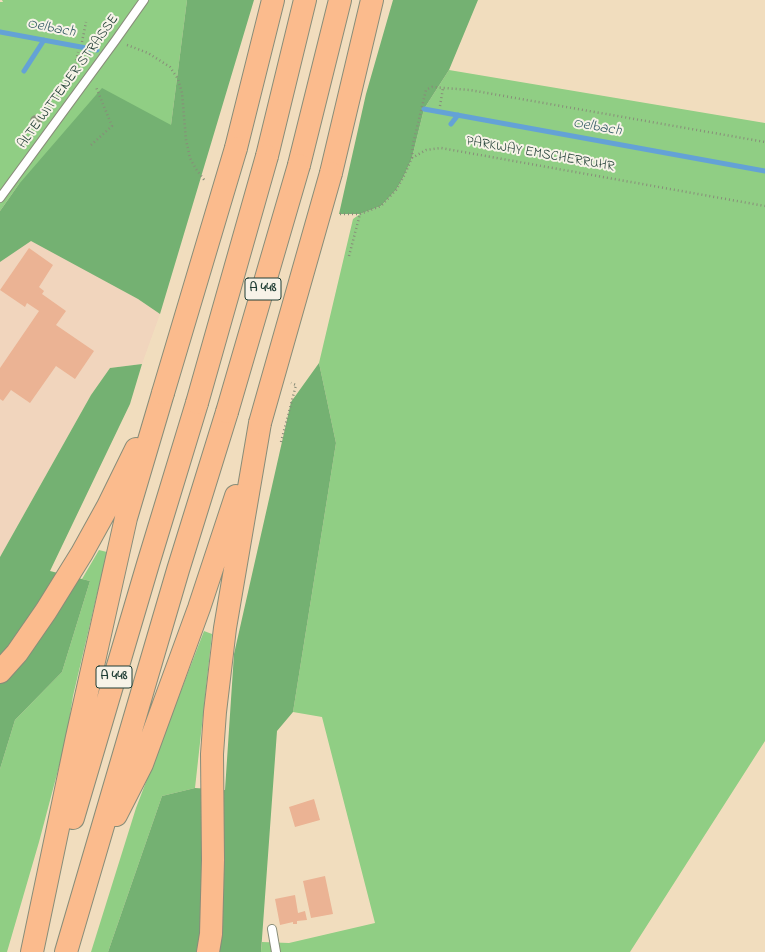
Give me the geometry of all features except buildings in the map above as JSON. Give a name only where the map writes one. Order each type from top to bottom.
[{"type":"highway","points":[[258,61],[264,0]]},
{"type":"highway","points":[[33,952],[77,737],[126,518],[236,148],[273,0]]},
{"type":"highway","name":"A 448","points":[[33,952],[197,403],[267,156],[305,0]]},
{"type":"highway","name":"A 448","points":[[66,952],[299,165],[340,0]]},
{"type":"highway","points":[[92,863],[142,764],[199,608],[260,423],[331,173],[372,0]]},
{"type":"highway","points":[[359,59],[380,0]]},
{"type":"highway","points":[[0,672],[17,653],[46,611],[82,553],[108,506],[163,392]]},
{"type":"highway","points":[[208,952],[213,867],[212,754],[215,712],[225,628],[260,423]]},
{"type":"lane","name":"ALTE WITTENER STRASSE","points":[[0,198],[144,0]]},
{"type":"lane","points":[[272,930],[276,952]]},
{"type":"path","points":[[82,42],[86,22]]},
{"type":"path","points":[[115,41],[148,52],[170,67],[178,79],[182,93],[186,140],[190,158],[196,169],[207,182]]},
{"type":"path","points":[[74,72],[78,52]]},
{"type":"path","points":[[88,78],[98,90],[112,126],[91,145]]},
{"type":"path","points":[[339,214],[360,214],[381,206],[396,190],[412,158],[413,144],[426,90],[432,87],[470,90],[765,142]]},
{"type":"path","points":[[440,106],[443,88]]},
{"type":"path","name":"PARKWAY EMSCHERRUHR","points":[[412,158],[426,150],[441,148],[765,206]]},
{"type":"path","points":[[349,256],[360,214]]},
{"type":"path","points":[[281,442],[296,384]]},
{"type":"shaded area","points":[[31,240],[138,299],[160,314],[142,364],[110,368],[91,395],[0,557],[0,262]]},
{"type":"green space","points":[[2,0],[187,0],[171,125],[19,184],[0,211],[0,2],[3,2]]},
{"type":"green space","points":[[187,0],[254,0],[160,314],[138,299],[31,241],[0,262],[0,211],[19,184],[102,88],[171,125]]},
{"type":"green space","points":[[393,0],[478,0],[449,70],[424,109],[412,158],[396,190],[381,206],[360,214],[339,214],[366,94]]},
{"type":"green space","points":[[449,70],[765,123],[765,741],[630,952],[261,952],[262,942],[289,943],[375,923],[322,717],[293,712],[336,443],[319,363],[353,219],[360,214],[381,206],[396,190],[412,158],[424,109]]},
{"type":"green space","points":[[319,363],[336,443],[293,712],[277,731],[261,952],[108,952],[162,796],[195,788],[225,790],[234,654],[291,402]]},
{"type":"green space","points":[[142,364],[130,404],[50,571],[90,581],[62,672],[15,720],[0,769],[0,557],[91,395],[110,368]]},
{"type":"green space","points":[[99,550],[107,552],[73,696],[66,740],[39,842],[7,952],[0,952],[0,769],[15,720],[62,672],[90,581],[82,579]]},
{"type":"green space","points":[[204,631],[212,634],[195,788],[162,796],[108,952],[91,952],[136,808]]},
{"type":"waterway","name":"Oelbach","points":[[0,32],[97,50]]},
{"type":"waterway","points":[[24,71],[44,40]]},
{"type":"waterway","name":"Oelbach","points":[[424,109],[765,171]]},
{"type":"waterway","points":[[451,124],[458,115]]}]
